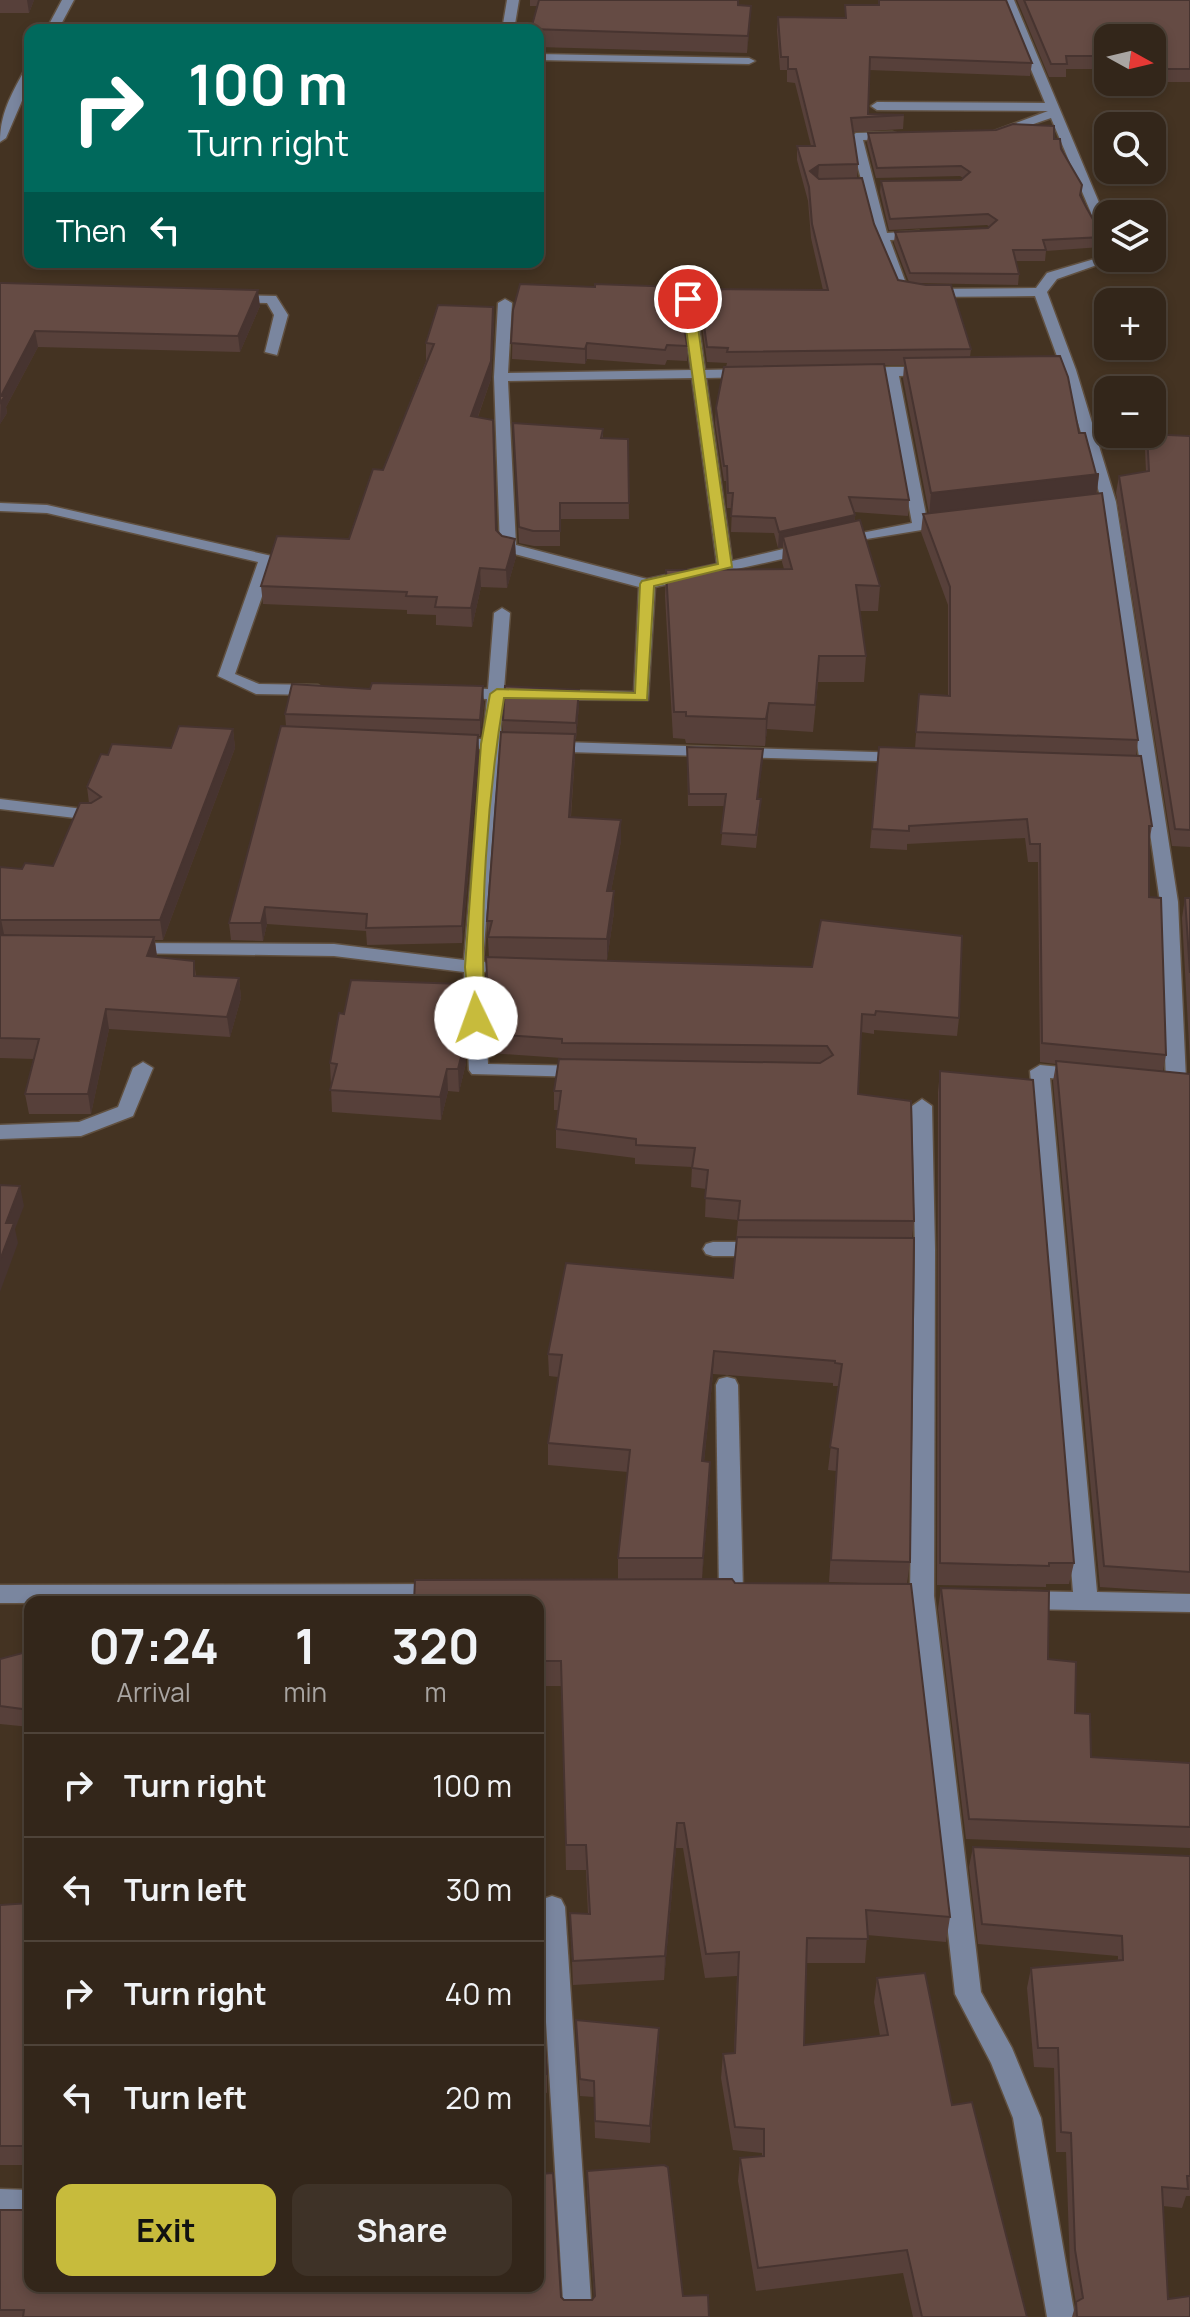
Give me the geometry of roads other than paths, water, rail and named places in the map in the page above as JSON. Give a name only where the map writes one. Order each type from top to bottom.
[{"type":"street","points":[[55,24],[68,0]]},
{"type":"street","points":[[509,24],[513,0]]},
{"type":"street","points":[[1008,0],[1094,205]]},
{"type":"street","points":[[544,57],[749,61]]},
{"type":"street","points":[[0,138],[24,82]]},
{"type":"street","points":[[877,106],[1055,110]]},
{"type":"street","points":[[979,133],[995,133],[1055,110]]},
{"type":"street","points":[[902,136],[856,137],[862,185],[902,289],[925,293],[1040,292]]},
{"type":"street","points":[[862,185],[884,184]]},
{"type":"street","points":[[882,237],[927,235]]},
{"type":"street","points":[[1040,292],[1052,276],[1094,263]]},
{"type":"street","points":[[1040,292],[1102,502],[1141,767],[1169,902],[1176,1085]]},
{"type":"street","points":[[216,298],[271,299],[281,315],[272,352]]},
{"type":"street","points":[[688,299],[725,567]]},
{"type":"street","points":[[505,303],[501,377],[508,548],[647,584],[920,524],[967,518]]},
{"type":"street","points":[[891,371],[920,524]]},
{"type":"street","points":[[847,372],[951,371]]},
{"type":"street","points":[[501,377],[772,373]]},
{"type":"street","points":[[0,507],[47,509],[267,559],[226,676],[256,689],[330,690]]},
{"type":"street","points":[[435,692],[642,697],[647,584]]},
{"type":"street","points":[[502,613],[473,967],[479,1070],[603,1071]]},
{"type":"street","points":[[442,742],[929,759]]},
{"type":"street","points":[[0,804],[92,815]]},
{"type":"street","points":[[1169,902],[1190,902]]},
{"type":"street","points":[[115,948],[334,950],[434,964],[503,968]]},
{"type":"street","points":[[0,1132],[81,1129],[126,1111],[143,1068]]},
{"type":"street","points":[[1086,1602],[1040,1071],[1100,1077]]},
{"type":"street","points":[[922,1106],[917,1250],[914,1596],[952,1853],[968,1994],[1002,2057],[1027,2118],[1061,2317]]},
{"type":"street","points":[[713,1249],[788,1250]]},
{"type":"street","points":[[727,1385],[731,1592]]},
{"type":"street","points":[[0,1594],[461,1593]]},
{"type":"street","points":[[914,1596],[952,1597]]},
{"type":"street","points":[[997,1599],[1190,1603]]},
{"type":"street","points":[[952,1853],[984,1854]]},
{"type":"street","points":[[552,1907],[578,2317]]},
{"type":"street","points":[[0,2202],[24,2203]]}]
